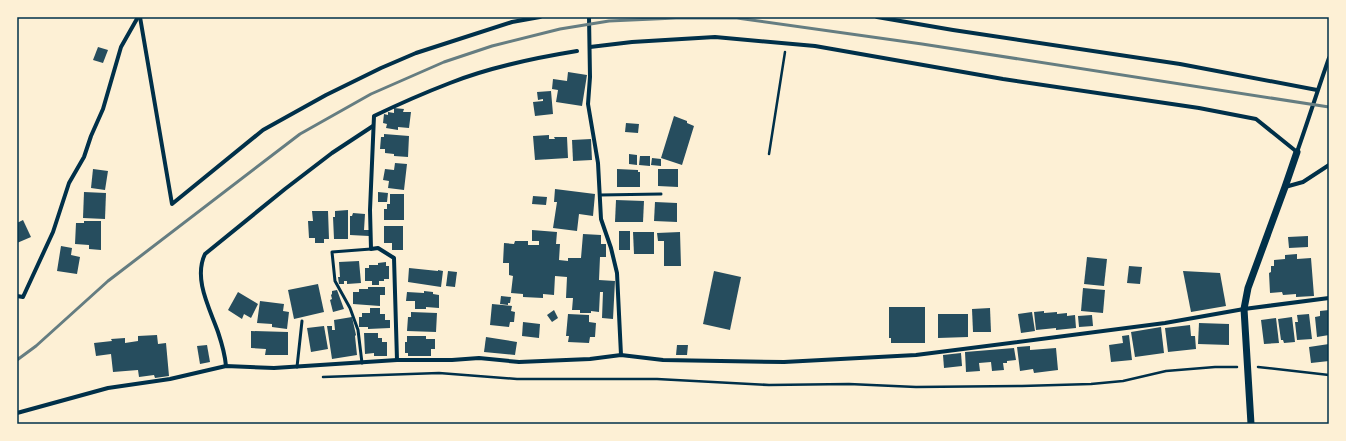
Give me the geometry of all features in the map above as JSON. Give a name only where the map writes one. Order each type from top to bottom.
[{"type":"street","points":[[139,17],[172,204],[263,130],[381,68],[416,53],[512,22],[540,17]]},
{"type":"street","points":[[17,296],[23,297],[53,232],[69,183],[84,157],[91,136],[103,109],[121,47],[139,17]]},
{"type":"street","points":[[589,17],[590,77],[588,104],[598,163],[601,219],[611,248],[617,273],[621,355]]},
{"type":"street","points":[[877,17],[1180,64],[1317,90]]},
{"type":"street","points":[[590,47],[632,42],[715,37],[815,46],[1003,79],[1199,108],[1256,119],[1297,152]]},
{"type":"street","points":[[397,360],[394,258],[378,248],[371,249],[370,210],[374,116],[450,83],[509,65],[577,51]]},
{"type":"street","points":[[1251,424],[1244,309],[1248,288],[1314,105],[1317,90],[1329,58]]},
{"type":"street","points":[[226,366],[224,352],[205,297],[201,278],[202,262],[205,254],[284,189],[332,153],[373,126]]},
{"type":"street","points":[[1285,187],[1303,182],[1329,165]]},
{"type":"street","points":[[17,414],[108,388],[170,379],[226,366],[255,368],[297,367],[397,360],[452,360],[479,358],[519,362],[590,359],[621,355],[663,360],[784,362],[916,355],[1165,323],[1244,309],[1329,298]]},
{"type":"lane","points":[[600,195],[661,194]]},
{"type":"lane","points":[[362,363],[358,330],[350,308],[335,281],[332,252],[371,249]]},
{"type":"lane","points":[[297,367],[302,321]]},
{"type":"path","points":[[769,154],[786,43]]},
{"type":"path","points":[[323,377],[439,373],[517,379],[657,380],[769,385],[849,384],[916,387],[1123,382],[1166,371],[1215,366],[1248,366],[1329,375]]},
{"type":"building","points":[[98,47],[108,50],[103,63],[93,60]]},
{"type":"building","points":[[568,72],[587,75],[582,106],[556,102],[558,90],[552,89],[553,79],[567,81]]},
{"type":"building","points":[[551,91],[553,114],[535,116],[533,102],[543,101],[543,99],[538,100],[537,92]]},
{"type":"building","points":[[394,108],[404,109],[403,112],[411,112],[409,128],[398,127],[398,130],[386,128],[387,124],[383,123],[384,114],[388,115],[388,112],[394,113]]},
{"type":"building","points":[[674,116],[687,121],[687,123],[694,126],[682,165],[661,158]]},
{"type":"building","points":[[626,123],[639,124],[638,133],[625,132]]},
{"type":"building","points":[[384,134],[409,136],[408,157],[394,156],[394,154],[385,153],[385,149],[380,149],[381,137],[384,137]]},
{"type":"building","points":[[549,135],[549,139],[555,139],[554,137],[567,137],[568,158],[535,160],[533,136]]},
{"type":"building","points":[[591,139],[592,160],[573,161],[572,140]]},
{"type":"building","points":[[629,154],[637,155],[637,165],[629,164]]},
{"type":"building","points":[[640,156],[650,156],[650,166],[639,165]]},
{"type":"building","points":[[652,158],[661,159],[661,166],[651,165]]},
{"type":"building","points":[[395,163],[407,164],[404,190],[388,188],[389,181],[383,180],[385,169],[394,170]]},
{"type":"building","points":[[93,169],[108,171],[105,190],[91,188]]},
{"type":"building","points":[[617,169],[638,170],[638,172],[640,172],[640,187],[617,187]]},
{"type":"building","points":[[658,169],[678,169],[678,187],[658,186]]},
{"type":"building","points":[[555,189],[595,194],[593,216],[579,214],[577,231],[553,228],[557,202],[554,202]]},
{"type":"building","points":[[84,192],[106,193],[105,219],[83,218]]},
{"type":"building","points":[[378,192],[388,193],[387,202],[378,202]]},
{"type":"building","points":[[390,194],[404,194],[404,220],[384,220],[384,209],[387,209],[387,204],[390,204]]},
{"type":"building","points":[[533,196],[547,197],[546,205],[532,204]]},
{"type":"building","points":[[616,200],[644,201],[643,222],[615,222]]},
{"type":"building","points":[[655,202],[677,203],[677,222],[654,221]]},
{"type":"building","points":[[348,210],[348,239],[334,239],[333,217],[335,217],[335,211]]},
{"type":"building","points":[[312,211],[328,211],[329,239],[324,239],[324,243],[315,243],[315,238],[309,238],[308,221],[313,221]]},
{"type":"building","points":[[353,213],[365,214],[364,230],[369,230],[369,236],[350,235],[350,216],[352,216]]},
{"type":"building","points":[[23,220],[31,237],[17,243],[17,223]]},
{"type":"building","points":[[84,221],[101,221],[101,250],[89,249],[89,245],[75,244],[76,223],[84,223]]},
{"type":"building","points":[[384,226],[403,226],[403,250],[392,250],[392,243],[384,243]]},
{"type":"building","points":[[532,230],[557,232],[556,244],[560,244],[559,260],[568,261],[568,258],[581,258],[583,234],[601,235],[601,244],[606,244],[606,257],[600,257],[599,280],[615,281],[613,319],[602,318],[603,292],[600,292],[599,312],[591,311],[591,313],[580,313],[580,310],[572,310],[573,298],[566,298],[567,277],[555,276],[554,295],[543,294],[543,298],[523,297],[523,294],[511,293],[513,276],[509,275],[509,263],[503,263],[504,243],[514,244],[515,241],[528,241],[528,245],[539,245],[539,241],[532,241]]},
{"type":"building","points":[[619,231],[630,231],[630,250],[619,250]]},
{"type":"building","points":[[633,232],[654,232],[654,254],[634,254]]},
{"type":"building","points":[[680,232],[681,266],[664,266],[664,241],[658,241],[657,233]]},
{"type":"building","points":[[1308,236],[1308,247],[1289,248],[1288,237]]},
{"type":"building","points":[[61,246],[72,248],[71,255],[80,257],[77,274],[57,271]]},
{"type":"building","points":[[1297,254],[1297,259],[1311,258],[1314,296],[1296,297],[1296,294],[1283,295],[1282,292],[1270,293],[1269,273],[1271,272],[1271,266],[1274,266],[1274,260],[1285,259],[1285,255]]},
{"type":"building","points":[[1087,257],[1107,259],[1104,286],[1084,284]]},
{"type":"building","points":[[359,261],[361,283],[347,284],[347,281],[344,281],[344,284],[339,284],[339,262]]},
{"type":"building","points":[[386,262],[386,266],[389,266],[389,279],[379,281],[379,285],[372,285],[372,281],[365,281],[365,268],[369,268],[369,265],[378,265],[378,263]]},
{"type":"building","points":[[1129,266],[1142,267],[1140,284],[1127,283]]},
{"type":"building","points":[[409,268],[443,271],[441,287],[408,282]]},
{"type":"building","points":[[448,271],[457,272],[455,287],[446,286]]},
{"type":"building","points":[[714,271],[741,277],[730,330],[703,324]]},
{"type":"building","points":[[1183,271],[1220,273],[1226,306],[1191,312]]},
{"type":"building","points":[[318,284],[324,312],[294,319],[288,290]]},
{"type":"building","points":[[368,287],[385,287],[385,295],[380,295],[380,306],[353,304],[353,292],[359,292],[359,289],[368,289]]},
{"type":"building","points":[[1083,288],[1105,290],[1103,313],[1081,311]]},
{"type":"building","points":[[337,290],[344,309],[333,312],[330,300],[332,299],[332,291]]},
{"type":"building","points":[[424,291],[433,292],[433,294],[439,295],[439,308],[426,307],[426,309],[415,309],[415,301],[406,301],[407,292],[424,293]]},
{"type":"building","points":[[238,292],[258,304],[251,318],[244,314],[242,319],[228,310]]},
{"type":"building","points":[[501,296],[511,297],[508,305],[500,304]]},
{"type":"building","points":[[260,301],[284,304],[283,311],[289,312],[287,329],[272,327],[272,324],[257,323]]},
{"type":"building","points":[[492,304],[512,306],[511,311],[515,312],[514,322],[510,322],[509,327],[490,325]]},
{"type":"building","points":[[889,307],[925,307],[925,343],[891,343],[891,338],[889,338]]},
{"type":"building","points":[[370,308],[380,308],[380,314],[385,314],[385,320],[390,320],[390,328],[368,329],[368,327],[359,327],[359,317],[362,317],[362,313],[370,313]]},
{"type":"building","points":[[990,308],[991,332],[973,332],[972,309]]},
{"type":"building","points":[[554,310],[558,318],[552,322],[547,315]]},
{"type":"building","points":[[1329,310],[1329,335],[1317,337],[1315,317],[1320,316],[1320,311]]},
{"type":"building","points":[[1044,311],[1044,313],[1067,313],[1067,316],[1075,315],[1076,328],[1036,330],[1034,312]]},
{"type":"building","points":[[411,312],[437,313],[436,332],[407,331],[408,317],[411,317]]},
{"type":"building","points":[[1032,312],[1035,331],[1021,333],[1018,314]]},
{"type":"building","points":[[568,314],[589,315],[589,322],[596,323],[595,337],[590,337],[589,343],[568,342],[569,336],[566,336]]},
{"type":"building","points":[[938,314],[968,314],[968,337],[938,338]]},
{"type":"building","points":[[1309,314],[1312,339],[1297,340],[1295,322],[1298,322],[1297,315]]},
{"type":"building","points":[[1092,315],[1093,326],[1079,327],[1078,316]]},
{"type":"building","points":[[352,317],[356,335],[357,355],[332,359],[327,326],[332,326],[332,330],[335,330],[334,320]]},
{"type":"building","points":[[1292,317],[1295,342],[1284,343],[1283,340],[1281,340],[1278,319]]},
{"type":"building","points":[[1276,318],[1279,343],[1264,344],[1261,320]]},
{"type":"building","points":[[523,322],[540,324],[539,338],[522,336]]},
{"type":"building","points":[[1199,323],[1229,324],[1229,345],[1198,344]]},
{"type":"building","points":[[1190,325],[1191,336],[1195,336],[1196,349],[1168,352],[1165,328]]},
{"type":"building","points":[[324,326],[328,349],[311,352],[307,328]]},
{"type":"building","points":[[1161,327],[1164,353],[1135,357],[1131,332]]},
{"type":"building","points":[[251,331],[288,332],[288,355],[265,355],[266,349],[251,348]]},
{"type":"building","points":[[364,333],[378,333],[378,338],[382,338],[382,342],[387,342],[387,356],[374,356],[374,353],[365,354]]},
{"type":"building","points":[[157,335],[158,344],[166,343],[169,376],[155,378],[154,375],[139,377],[138,370],[113,372],[111,354],[96,356],[94,343],[112,341],[111,339],[125,338],[125,343],[138,341],[138,336]]},
{"type":"building","points":[[1129,335],[1132,360],[1111,362],[1109,345],[1123,343],[1122,336]]},
{"type":"building","points":[[407,336],[426,336],[426,339],[435,339],[435,349],[431,349],[431,356],[408,356],[408,353],[405,353],[405,342],[407,342]]},
{"type":"building","points":[[486,337],[517,342],[515,355],[484,352]]},
{"type":"building","points":[[1329,344],[1329,361],[1311,363],[1309,347]]},
{"type":"building","points":[[207,345],[210,362],[200,364],[197,346]]},
{"type":"building","points":[[677,345],[688,345],[687,355],[676,355]]},
{"type":"building","points":[[1030,346],[1030,350],[1056,348],[1058,370],[1034,373],[1033,369],[1020,371],[1017,347]]},
{"type":"building","points":[[1014,348],[1016,360],[1003,363],[1004,370],[992,371],[991,362],[979,363],[980,371],[966,372],[965,352]]},
{"type":"building","points":[[961,353],[962,366],[944,368],[943,355]]},
{"type":"railway","points":[[17,360],[36,346],[108,281],[300,134],[371,94],[444,62],[492,46],[560,29],[609,21],[676,18],[737,18],[922,44],[1329,107]]}]
